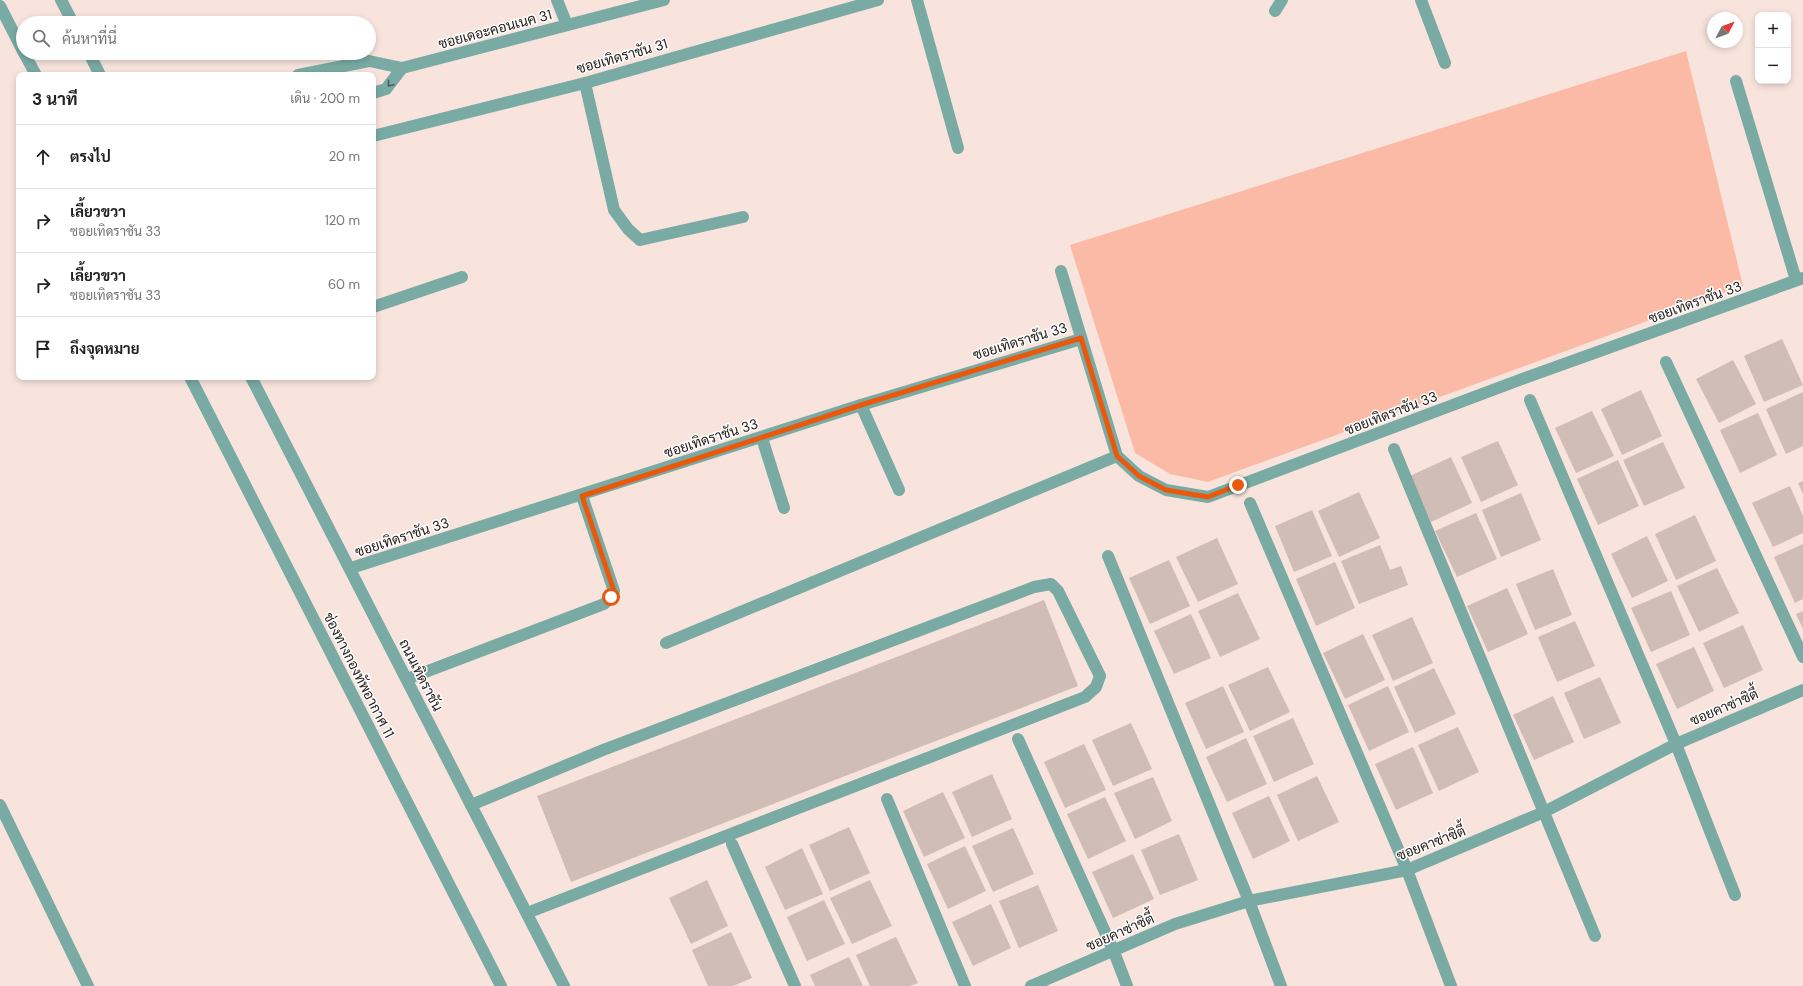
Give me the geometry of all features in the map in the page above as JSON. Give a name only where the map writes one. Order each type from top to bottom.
[{"type":"street","points":[[61,0],[69,16]]},
{"type":"street","points":[[557,0],[567,26]]},
{"type":"street","name":"ซอยเดอะคอนเนค 31","points":[[314,72],[369,62],[402,68],[664,0]]},
{"type":"street","name":"ซอยเทิดราชัน 31","points":[[376,135],[584,83],[878,0]]},
{"type":"street","points":[[917,0],[958,148]]},
{"type":"street","points":[[1275,11],[1282,0]]},
{"type":"street","points":[[1421,0],[1445,63]]},
{"type":"street","points":[[0,6],[16,37]]},
{"type":"street","points":[[28,60],[34,72]]},
{"type":"street","points":[[92,60],[98,72]]},
{"type":"street","points":[[376,92],[386,89],[402,68]]},
{"type":"street","points":[[1736,81],[1800,279]]},
{"type":"street","points":[[584,83],[614,210],[628,230],[640,240],[743,218]]},
{"type":"street","name":"ซอยเทิดราชัน 33","points":[[1061,271],[1117,456],[1139,476],[1166,490],[1208,497],[1522,379],[1800,279]]},
{"type":"street","points":[[376,306],[462,277]]},
{"type":"street","name":"ซอยเทิดราชัน 33","points":[[351,568],[582,496],[861,405],[1081,338]]},
{"type":"street","points":[[1666,362],[1803,657]]},
{"type":"street","name":"ช่องทางกองทัพอากาศ 11","points":[[192,380],[501,986]]},
{"type":"street","name":"ถนนเทิดราชัน","points":[[253,380],[351,568],[564,986]]},
{"type":"street","points":[[1530,400],[1676,744],[1735,896]]},
{"type":"street","points":[[861,405],[900,490]]},
{"type":"street","points":[[762,438],[784,508]]},
{"type":"street","points":[[1394,449],[1594,936]]},
{"type":"street","points":[[666,644],[1117,456]]},
{"type":"street","points":[[407,679],[604,604],[611,597],[614,591],[582,496]]},
{"type":"street","points":[[1250,503],[1407,870],[1451,986]]},
{"type":"street","points":[[1108,556],[1250,901],[1281,986]]},
{"type":"street","points":[[472,805],[603,750],[1034,587],[1051,584],[1058,591],[1100,676],[1096,687],[1086,697],[527,913]]},
{"type":"street","name":"ซอยคาซ่าซิตี้","points":[[1031,986],[1114,952],[1175,924],[1250,901],[1407,870],[1544,812],[1676,744],[1803,690]]},
{"type":"street","points":[[1018,739],[1114,952],[1127,986]]},
{"type":"street","points":[[887,799],[965,986]]},
{"type":"street","points":[[0,805],[88,986]]},
{"type":"street","points":[[732,844],[796,986]]},
{"type":"shaded area","points":[[1686,51],[1743,286],[1208,482],[1170,474],[1135,453],[1070,245]]},
{"type":"building","points":[[1782,339],[1803,385],[1764,402],[1744,356]]},
{"type":"building","points":[[1733,360],[1756,404],[1719,423],[1696,379]]},
{"type":"building","points":[[1641,390],[1662,436],[1622,455],[1601,409]]},
{"type":"building","points":[[1803,392],[1803,446],[1786,454],[1766,409]]},
{"type":"building","points":[[1592,411],[1614,456],[1576,473],[1555,428]]},
{"type":"building","points":[[1758,413],[1777,455],[1740,473],[1720,430]]},
{"type":"building","points":[[1498,441],[1518,485],[1481,502],[1461,457]]},
{"type":"building","points":[[1663,442],[1685,488],[1644,506],[1623,460]]},
{"type":"building","points":[[1451,457],[1472,503],[1431,522],[1410,476]]},
{"type":"building","points":[[1618,460],[1639,506],[1598,525],[1577,479]]},
{"type":"building","points":[[1803,481],[1803,494],[1798,483]]},
{"type":"building","points":[[1790,486],[1803,516],[1803,533],[1773,547],[1752,503]]},
{"type":"building","points":[[1359,492],[1380,538],[1339,557],[1318,511]]},
{"type":"building","points":[[1521,493],[1541,540],[1501,557],[1482,510]]},
{"type":"building","points":[[1312,510],[1332,556],[1294,572],[1275,526]]},
{"type":"building","points":[[1476,513],[1497,559],[1457,577],[1435,531]]},
{"type":"building","points":[[1695,515],[1716,561],[1676,580],[1655,534]]},
{"type":"building","points":[[1647,536],[1668,581],[1632,598],[1611,554]]},
{"type":"building","points":[[1217,538],[1238,584],[1198,602],[1176,557]]},
{"type":"building","points":[[1803,544],[1803,599],[1795,603],[1774,557]]},
{"type":"building","points":[[1380,545],[1390,570],[1401,566],[1408,585],[1359,604],[1341,561]]},
{"type":"building","points":[[1169,560],[1190,606],[1150,624],[1129,578]]},
{"type":"building","points":[[1335,562],[1355,608],[1316,626],[1296,579]]},
{"type":"building","points":[[1717,568],[1739,613],[1699,632],[1677,586]]},
{"type":"building","points":[[1553,569],[1572,615],[1535,630],[1516,584]]},
{"type":"building","points":[[1507,588],[1528,634],[1488,652],[1467,606]]},
{"type":"building","points":[[1671,591],[1690,635],[1651,652],[1631,608]]},
{"type":"building","points":[[1238,593],[1260,639],[1220,657],[1198,611]]},
{"type":"building","points":[[1044,600],[1078,686],[571,882],[537,796]]},
{"type":"building","points":[[1803,611],[1803,629],[1796,614]]},
{"type":"building","points":[[1191,614],[1211,658],[1174,674],[1154,631]]},
{"type":"building","points":[[1412,617],[1433,663],[1393,681],[1372,635]]},
{"type":"building","points":[[1575,621],[1595,666],[1557,682],[1538,637]]},
{"type":"building","points":[[1743,625],[1763,670],[1724,688],[1703,643]]},
{"type":"building","points":[[1363,634],[1385,680],[1345,699],[1323,653]]},
{"type":"building","points":[[1694,647],[1714,691],[1677,709],[1656,664]]},
{"type":"building","points":[[1268,667],[1290,712],[1250,731],[1228,685]]},
{"type":"building","points":[[1434,668],[1456,714],[1415,733],[1394,687]]},
{"type":"building","points":[[1600,677],[1621,723],[1584,739],[1564,693]]},
{"type":"building","points":[[1223,686],[1244,732],[1206,749],[1185,703]]},
{"type":"building","points":[[1388,686],[1409,732],[1369,751],[1348,705]]},
{"type":"building","points":[[1553,696],[1574,742],[1534,760],[1513,715]]},
{"type":"building","points":[[1293,718],[1314,764],[1274,782],[1253,736]]},
{"type":"building","points":[[1131,723],[1152,769],[1113,786],[1092,740]]},
{"type":"building","points":[[1458,727],[1479,772],[1439,791],[1418,745]]},
{"type":"building","points":[[1246,738],[1267,784],[1227,802],[1206,757]]},
{"type":"building","points":[[1084,744],[1106,790],[1065,808],[1044,762]]},
{"type":"building","points":[[1413,747],[1433,793],[1396,810],[1375,764]]},
{"type":"building","points":[[992,774],[1012,819],[972,837],[952,792]]},
{"type":"building","points":[[1317,776],[1339,822],[1298,841],[1277,795]]},
{"type":"building","points":[[1153,777],[1172,821],[1135,839],[1114,793]]},
{"type":"building","points":[[943,792],[965,838],[924,857],[903,811]]},
{"type":"building","points":[[1269,796],[1290,841],[1253,859],[1232,813]]},
{"type":"building","points":[[1105,797],[1126,841],[1088,859],[1067,814]]},
{"type":"building","points":[[849,827],[870,873],[830,891],[809,845]]},
{"type":"building","points":[[1013,828],[1034,874],[993,892],[972,846]]},
{"type":"building","points":[[1179,834],[1198,880],[1160,895],[1141,850]]},
{"type":"building","points":[[965,846],[986,891],[948,909],[927,864]]},
{"type":"building","points":[[802,848],[823,894],[785,910],[765,867]]},
{"type":"building","points":[[1133,854],[1154,899],[1113,918],[1092,872]]},
{"type":"building","points":[[707,880],[728,926],[691,944],[669,898]]},
{"type":"building","points":[[870,880],[892,926],[852,944],[830,898]]},
{"type":"building","points":[[1038,885],[1058,931],[1019,948],[999,901]]},
{"type":"building","points":[[824,900],[845,944],[807,961],[787,917]]},
{"type":"building","points":[[991,904],[1011,948],[973,966],[952,922]]},
{"type":"building","points":[[731,932],[752,978],[733,986],[708,986],[692,950]]},
{"type":"building","points":[[896,937],[918,983],[910,986],[870,986],[856,955]]},
{"type":"building","points":[[849,957],[863,986],[815,986],[810,975]]},
{"type":"route","points":[[611,597],[614,591],[582,496],[861,405],[1081,338],[1117,456],[1139,476],[1166,490],[1208,497],[1238,485]]}]
